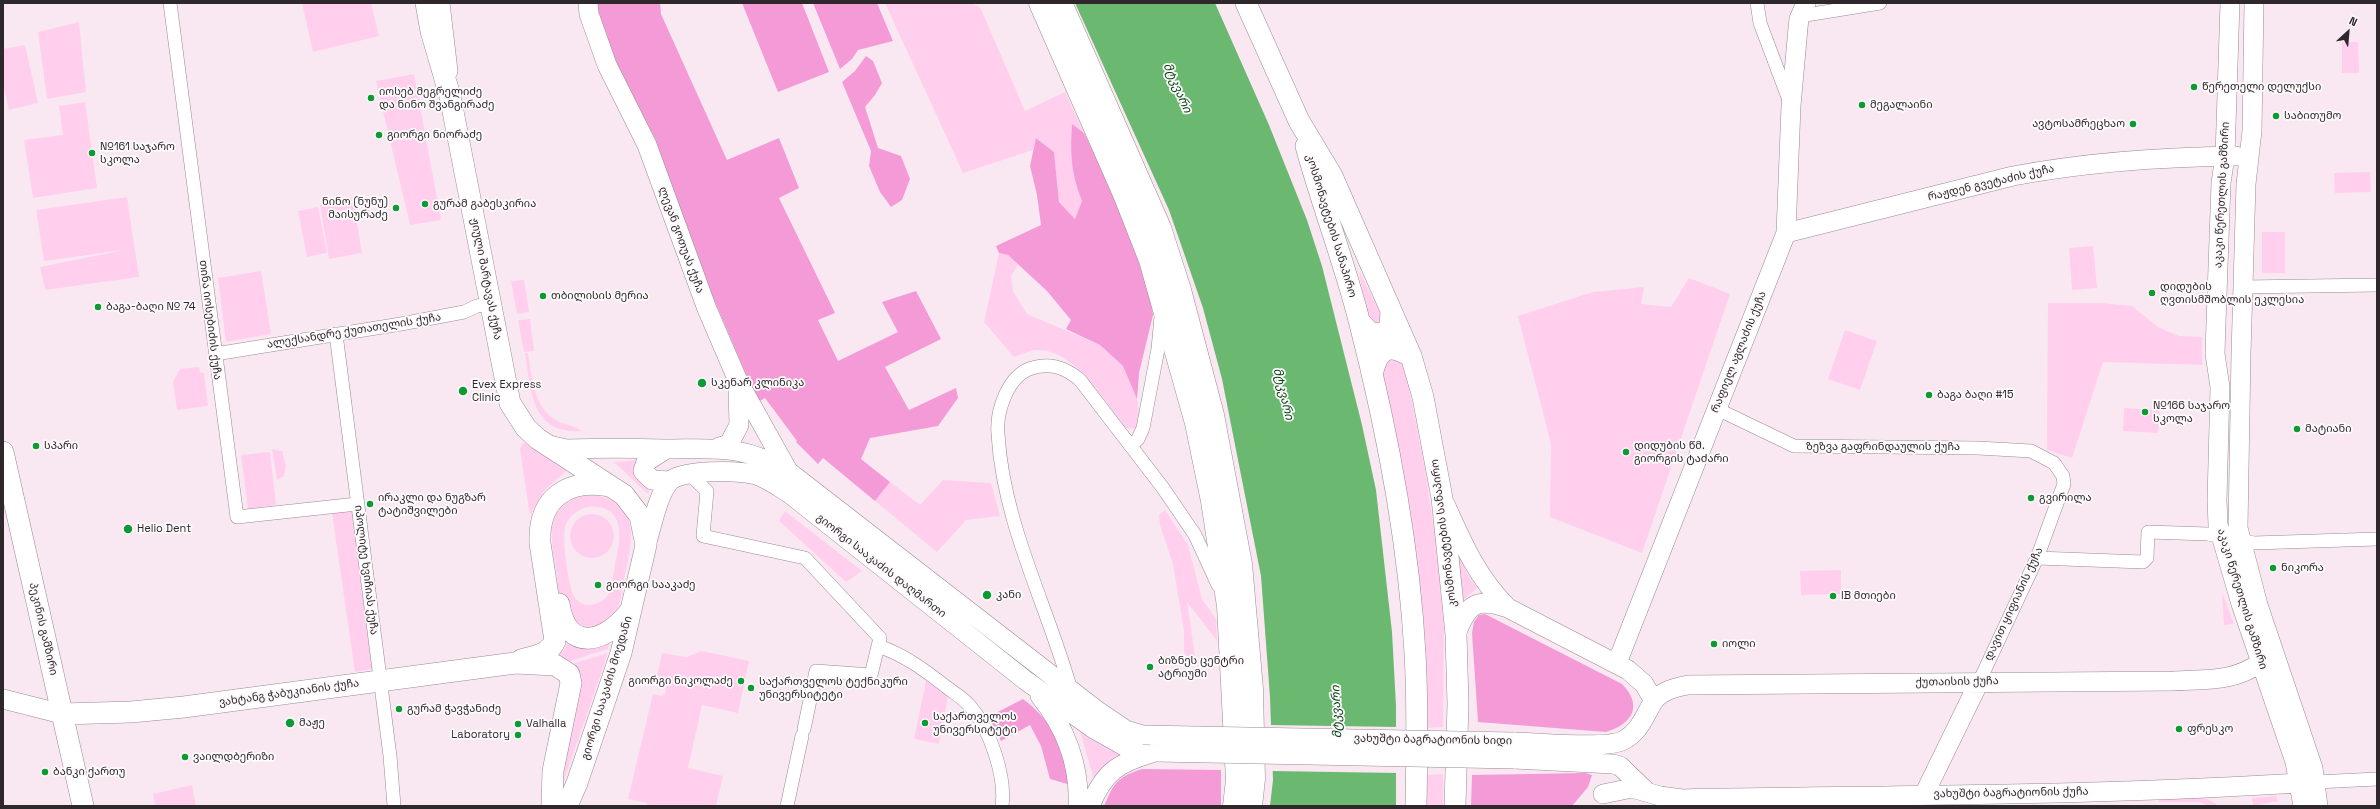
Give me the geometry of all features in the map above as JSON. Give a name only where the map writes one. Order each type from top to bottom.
[{"type":"highway","points":[[1040,3],[1124,194],[1150,260],[1163,301],[1196,423],[1212,501],[1228,606],[1237,780],[1234,806]]},
{"type":"highway","points":[[1061,3],[1160,228],[1180,290],[1213,415],[1242,572],[1252,689],[1254,779],[1251,806]]},
{"type":"main road","points":[[426,3],[431,31],[450,96]]},
{"type":"main road","name":"ჟიული შარტავას ქუჩა","points":[[440,3],[445,30],[450,96],[510,403],[526,428],[549,446]]},
{"type":"main road","name":"ლევან გოთუას ქუჩა","points":[[588,3],[589,14],[606,64],[647,145],[697,286],[738,381],[775,451],[789,472]]},
{"type":"main road","name":"კოსმონავტების სანაპირო","points":[[1246,3],[1299,121],[1332,176],[1411,356],[1423,396],[1442,498],[1456,634],[1458,704],[1455,806]]},
{"type":"main road","name":"აკაკი წერეთლის გამზირი","points":[[2230,3],[2225,156],[2221,183],[2215,354],[2220,387],[2217,500],[2218,525],[2261,662],[2289,741],[2318,806]]},
{"type":"main road","name":"აკაკი წერეთლის გამზირი","points":[[2254,3],[2252,131],[2248,156],[2243,287],[2237,502],[2238,528],[2308,783],[2303,806]]},
{"type":"main road","name":"რაფიელ აგლაძის ქუჩა","points":[[1617,663],[1786,233],[1792,106],[1807,12]]},
{"type":"main road","name":"კოსმონავტების სანაპირო","points":[[1299,121],[1314,177],[1346,270],[1360,322],[1391,467],[1410,591],[1417,700],[1416,806]]},
{"type":"main road","name":"რაჟდენ გვეტაძის ქუჩა","points":[[1786,233],[2013,176],[2048,169],[2175,157],[2248,156]]},
{"type":"main road","points":[[1360,322],[1370,332],[1382,335],[1390,327],[1391,311]]},
{"type":"main road","points":[[1372,374],[1376,360],[1383,351],[1393,348],[1411,356]]},
{"type":"main road","points":[[719,447],[729,444],[733,439],[739,425],[738,381]]},
{"type":"main road","points":[[711,472],[736,462],[746,452],[752,431],[748,400]]},
{"type":"main road","points":[[549,446],[566,449],[666,449]]},
{"type":"main road","name":"გიორგი სააკაძის მოედანი","points":[[549,446],[613,487],[627,499],[636,510],[642,525],[646,545]]},
{"type":"main road","name":"გიორგი სააკაძის დაღმართი","points":[[666,449],[719,447],[746,452],[768,460],[789,472],[1033,662],[1117,725],[1132,733],[1146,748]]},
{"type":"main road","points":[[515,663],[545,653],[555,641],[542,553],[541,521],[548,506],[560,492],[600,456],[623,448]]},
{"type":"main road","points":[[666,449],[646,462],[643,471],[652,480],[670,481]]},
{"type":"main road","name":"პეკინის გამზირი","points":[[3,452],[83,806]]},
{"type":"main road","name":"გიორგი სააკაძის დაღმართი","points":[[670,481],[689,474],[711,472],[749,473],[773,482],[1025,680],[1105,737],[1124,746],[1146,748]]},
{"type":"main road","name":"გიორგი სააკაძის მოედანი","points":[[567,806],[577,783],[618,662],[632,609],[646,545],[662,497],[670,481]]},
{"type":"main road","points":[[560,492],[584,484],[596,484],[613,487]]},
{"type":"main road","points":[[1442,498],[1476,570],[1492,592],[1508,608]]},
{"type":"main road","points":[[542,553],[554,570],[564,625],[578,636],[593,639],[606,634],[620,624],[632,609]]},
{"type":"main road","points":[[1456,634],[1463,615],[1475,605],[1482,602],[1491,602],[1508,608],[1617,663],[1644,684],[1654,701]]},
{"type":"main road","name":"ქუთაისის ქუჩა","points":[[1654,701],[1667,691],[1688,685],[2174,681],[2229,678],[2250,671],[2261,662]]},
{"type":"main road","points":[[515,663],[554,665],[563,669],[571,678],[553,771],[552,806]]},
{"type":"main road","name":"ვახტანგ ჭაბუკიანის ქუჩა","points":[[62,714],[131,712],[176,708],[515,663]]},
{"type":"main road","name":"გიორგი სააკაძის დაღმართი","points":[[1052,676],[1066,694],[1074,714]]},
{"type":"main road","points":[[1025,680],[1046,704],[1065,736],[1086,806]]},
{"type":"main road","name":"დავით ყიფიანის ქუჩა","points":[[1921,800],[1979,682]]},
{"type":"main road","points":[[3,699],[62,714]]},
{"type":"main road","name":"ვახუშტი ბაგრატიონის ხიდი","points":[[1146,748],[1514,750],[1614,744],[1630,736],[1641,725],[1654,701]]},
{"type":"main road","points":[[1074,714],[1089,779],[1086,806]]},
{"type":"main road","points":[[1086,806],[1107,775],[1146,748]]},
{"type":"main road","name":"ვახუშტი ბაგრატიონის ხიდი","points":[[1514,750],[1597,763]]},
{"type":"main road","points":[[1597,763],[1611,772],[1610,783],[1598,800]]},
{"type":"main road","name":"ვახუშტი ბაგრატიონის ქუჩა","points":[[1597,763],[1620,766],[1646,791]]},
{"type":"main road","name":"ვახუშტი ბაგრატიონის ქუჩა","points":[[1598,800],[1632,788],[1660,796],[1682,798],[1921,800],[2308,783]]},
{"type":"street","name":"თინა იოსებიძის ქუჩა","points":[[170,3],[237,517],[357,504]]},
{"type":"street","points":[[1757,3],[1760,24],[1792,106]]},
{"type":"street","points":[[1807,12],[1878,3]]},
{"type":"street","points":[[2243,287],[2377,285]]},
{"type":"street","points":[[1131,446],[1138,439],[1143,428],[1158,349],[1163,301]]},
{"type":"street","name":"ალექსანდრე ქუთათელის ქუჩა","points":[[215,354],[464,312],[477,306],[491,304]]},
{"type":"street","name":"იპოლიტე ხვიჩიას ქუჩა","points":[[336,334],[380,681],[394,806]]},
{"type":"street","points":[[1071,690],[1006,493],[997,433],[1002,405],[1007,390],[1022,374],[1031,368],[1056,366],[1069,371],[1090,392],[1195,535],[1228,606]]},
{"type":"street","name":"ზეზვა გაფრინდაულის ქუჩა","points":[[1716,409],[1782,441],[1803,447],[1978,448],[2035,452]]},
{"type":"street","name":"დავით ყიფიანის ქუჩა","points":[[1979,682],[2037,558],[2064,484],[2063,476],[2054,463],[2035,452]]},
{"type":"street","points":[[689,474],[707,491],[703,536],[805,558],[880,638],[871,675],[816,671],[787,806]]},
{"type":"street","points":[[2037,558],[2143,562],[2147,558],[2148,532],[2208,534],[2241,542],[2254,543],[2377,539]]},
{"type":"street","points":[[1033,662],[1042,662],[1050,658],[1054,641]]},
{"type":"street","points":[[878,646],[908,658],[969,705],[977,716],[1000,768],[1002,806]]},
{"type":"street","name":"ვახუშტი ბაგრატიონის ქუჩა","points":[[2308,783],[2377,779]]},
{"type":"shaded area","points":[[302,3],[371,3],[379,36],[313,52]]},
{"type":"shaded area","points":[[593,3],[660,3],[661,14],[727,160],[779,138],[799,188],[779,198],[835,313],[818,320],[838,361],[898,332],[882,302],[916,291],[941,339],[885,367],[909,410],[956,388],[958,398],[938,426],[870,438],[861,459],[890,482],[875,501],[823,458],[818,464],[796,442],[797,441],[765,398],[758,402],[683,227],[655,138],[620,77]]},
{"type":"shaded area","points":[[742,3],[802,3],[829,72],[778,92]]},
{"type":"shaded area","points":[[813,3],[877,3],[893,41],[858,50],[852,59],[840,69]]},
{"type":"shaded area","points":[[885,3],[971,3],[980,7],[1025,111],[1065,92],[1084,133],[1072,124],[1071,145],[1073,172],[1082,201],[1075,219],[1059,202],[1054,152],[1037,138],[1033,150],[963,173]]},
{"type":"shaded area","points":[[79,22],[86,92],[47,99],[38,32]]},
{"type":"shaded area","points":[[2342,42],[2358,42],[2359,73],[2342,73]]},
{"type":"shaded area","points":[[25,45],[38,103],[9,110],[3,85],[3,49]]},
{"type":"shaded area","points":[[866,56],[873,61],[882,83],[875,95],[865,107],[878,148],[901,156],[910,179],[902,200],[891,207],[880,192],[869,166],[871,151],[842,82],[855,71]]},
{"type":"shaded area","points":[[414,74],[441,220],[410,225],[376,81]]},
{"type":"shaded area","points":[[85,102],[97,188],[33,198],[24,140],[63,135],[59,106]]},
{"type":"shaded area","points":[[1072,124],[1084,133],[1107,180],[1150,291],[1153,315],[1139,373],[1137,399],[1123,366],[1100,345],[1066,329],[1071,320],[1047,291],[1008,255],[999,253],[996,246],[1041,225],[1037,195],[1030,166],[1036,138],[1054,152],[1059,202],[1075,219],[1082,201],[1073,172],[1071,145]]},
{"type":"shaded area","points":[[2370,172],[2371,192],[2335,193],[2334,173]]},
{"type":"shaded area","points":[[127,197],[139,277],[45,290],[40,267],[124,250],[44,261],[36,210]]},
{"type":"shaded area","points":[[353,198],[362,253],[329,259],[320,204]]},
{"type":"shaded area","points":[[318,207],[327,253],[307,257],[298,211]]},
{"type":"shaded area","points":[[2262,232],[2285,232],[2285,273],[2262,273]]},
{"type":"shaded area","points":[[2093,246],[2097,288],[2072,290],[2069,248]]},
{"type":"shaded area","points":[[999,253],[1008,255],[1018,265],[1011,276],[1013,291],[1027,314],[1100,345],[1123,366],[1137,399],[1141,423],[1137,429],[1126,428],[1087,378],[1063,357],[1049,351],[1035,350],[1014,357],[984,322]]},
{"type":"shaded area","points":[[261,271],[271,334],[226,342],[218,278]]},
{"type":"shaded area","points":[[1359,271],[1385,322],[1372,328],[1364,303]]},
{"type":"shaded area","points":[[1689,278],[1730,294],[1642,553],[1550,517],[1551,444],[1518,316],[1593,292],[1644,287],[1641,304],[1671,307]]},
{"type":"shaded area","points":[[524,280],[529,312],[517,314],[511,281]]},
{"type":"shaded area","points":[[2048,303],[2100,303],[2132,306],[2158,327],[2179,336],[2202,337],[2202,365],[2103,362],[2072,458],[2047,450]]},
{"type":"shaded area","points":[[530,319],[534,351],[524,352],[518,320]]},
{"type":"shaded area","points":[[1845,330],[1877,341],[1860,390],[1828,379]]},
{"type":"shaded area","points":[[525,353],[528,353],[535,392],[544,409],[550,416],[559,422],[581,431],[564,430],[552,425],[543,418],[536,407],[532,395]]},
{"type":"shaded area","points":[[1387,355],[1401,362],[1406,372],[1425,469],[1435,538],[1444,628],[1443,727],[1426,728],[1380,370]]},
{"type":"shaded area","points":[[199,367],[200,372],[204,373],[208,406],[177,410],[173,382],[180,369]]},
{"type":"shaded area","points":[[2124,408],[2160,410],[2158,433],[2123,431]]},
{"type":"shaded area","points":[[525,443],[567,470],[544,491],[530,515],[520,450],[522,444]]},
{"type":"shaded area","points":[[272,449],[282,451],[286,466],[284,476],[277,480]]},
{"type":"shaded area","points":[[270,452],[276,505],[248,509],[241,455]]},
{"type":"shaded area","points":[[640,460],[651,485],[648,494],[614,462]]},
{"type":"shaded area","points":[[943,480],[991,483],[1000,516],[966,520],[937,552],[875,501],[890,482],[920,505]]},
{"type":"shaded area","points":[[594,495],[610,499],[620,507],[627,516],[631,539],[630,552],[621,597],[614,615],[603,624],[586,628],[581,628],[562,608],[559,596],[552,534],[553,522],[557,512],[565,503],[577,498]],"holes":[[[587,507],[600,508],[609,511],[615,517],[618,525],[619,544],[608,595],[600,602],[585,605],[576,599],[571,588],[567,569],[564,538],[565,530],[566,524],[572,515],[577,511]]]},
{"type":"shaded area","points":[[354,510],[377,668],[355,672],[332,513]]},
{"type":"shaded area","points":[[1165,510],[1188,545],[1202,599],[1216,619],[1217,641],[1187,602],[1196,663],[1193,665],[1184,652],[1184,630],[1173,564],[1160,525],[1159,515]]},
{"type":"shaded area","points":[[785,511],[862,571],[846,582],[779,521]]},
{"type":"shaded area","points":[[588,514],[596,514],[608,520],[614,532],[614,540],[608,552],[596,558],[588,558],[576,552],[570,540],[570,532],[576,520]]},
{"type":"shaded area","points":[[1456,546],[1467,573],[1477,588],[1458,605]]},
{"type":"shaded area","points":[[1841,570],[1841,594],[1801,595],[1800,571]]},
{"type":"shaded area","points":[[2222,593],[2234,624],[2224,625]]},
{"type":"shaded area","points":[[1485,614],[1622,684],[1632,699],[1632,713],[1628,719],[1615,729],[1606,732],[1478,722],[1472,633],[1474,622],[1479,615]]},
{"type":"shaded area","points":[[567,643],[587,649],[609,643],[608,649],[564,663],[555,657],[563,651]]},
{"type":"shaded area","points":[[702,651],[749,661],[738,713],[702,705],[688,768],[723,776],[716,806],[646,806],[647,803],[628,799],[653,694],[662,696],[665,694],[667,679],[657,676],[662,653],[686,657]]},
{"type":"shaded area","points":[[607,653],[604,665],[561,789],[569,665]]},
{"type":"shaded area","points":[[926,681],[948,696],[939,744],[914,739]]},
{"type":"shaded area","points":[[1023,699],[1043,718],[1056,737],[1064,758],[1071,785],[1050,779],[1041,746],[1030,725],[1001,741],[988,717]]},
{"type":"shaded area","points":[[1079,728],[1128,756],[1095,783]]},
{"type":"shaded area","points":[[1142,769],[1221,770],[1221,806],[1104,806],[1117,782],[1127,775]]},
{"type":"shaded area","points":[[1586,773],[1592,775],[1588,787],[1572,806],[1471,806],[1472,775]]},
{"type":"shaded area","points":[[1443,774],[1443,806],[1426,806],[1426,775]]},
{"type":"shaded area","points":[[192,785],[196,806],[155,806],[153,794]]},
{"type":"shaded area","points":[[2159,795],[2203,796],[2219,806],[2209,806],[2199,802],[2159,802]]},
{"type":"shaded area","points":[[2276,796],[2278,801],[2253,806],[2252,798]]},
{"type":"water","name":"მტკვარი","points":[[1075,3],[1215,3],[1269,125],[1307,220],[1322,266],[1362,425],[1376,490],[1392,632],[1396,706],[1396,806],[1270,806],[1273,780],[1270,697],[1261,576],[1222,379],[1203,308],[1169,210]]},
{"type":"pier","points":[[1269,725],[1398,727],[1398,773],[1271,771]]},
{"type":"place","name":"წერეთელი დელუქსი","points":[[2194,87]]},
{"type":"place","name":"იოსებ მეგრელიძე და ნინო შვანგირაძე","points":[[371,98]]},
{"type":"place","name":"მეგალაინი","points":[[1862,105]]},
{"type":"place","name":"საბითუმო","points":[[2276,116]]},
{"type":"place","name":"ავტოსამრეცხაო","points":[[2133,124]]},
{"type":"place","name":"გიორგი ნიორაძე","points":[[379,135]]},
{"type":"place","name":"№161 საჯარო სკოლა","points":[[92,153]]},
{"type":"place","name":"გურამ გაბესკირია","points":[[425,204]]},
{"type":"place","name":"ნინო (ნუნუ) მაისურაძე","points":[[396,208]]},
{"type":"place","name":"დიდუბის ღვთისმშობლის ეკლესია","points":[[2152,293]]},
{"type":"place","name":"თბილისის მერია","points":[[543,296]]},
{"type":"place","name":"ბაგა-ბაღი № 74","points":[[98,307]]},
{"type":"place","name":"სკენარ კლინიკა","points":[[702,383]]},
{"type":"place","name":"Evex Express Clinic","points":[[463,391]]},
{"type":"place","name":"ბაგა ბაღი #15","points":[[1929,395]]},
{"type":"place","name":"№166 საჯარო სკოლა","points":[[2145,412]]},
{"type":"place","name":"მატიანი","points":[[2297,429]]},
{"type":"place","name":"სპარი","points":[[36,446]]},
{"type":"place","name":"დიდუბის წმ. გიორგის ტაძარი","points":[[1626,452]]},
{"type":"place","name":"გვირილა","points":[[2031,498]]},
{"type":"place","name":"ირაკლი და ნუგზარ ტატიშვილები","points":[[370,504]]},
{"type":"place","name":"Helio Dent","points":[[128,529]]},
{"type":"place","name":"ნიკორა","points":[[2273,568]]},
{"type":"place","name":"გიორგი სააკაძე","points":[[598,585]]},
{"type":"place","name":"კანი","points":[[987,595]]},
{"type":"place","name":"IB მთიები","points":[[1833,596]]},
{"type":"place","name":"იოლი","points":[[1714,644]]},
{"type":"place","name":"ბიზნეს ცენტრი ატრიუმი","points":[[1150,667]]},
{"type":"place","name":"გიორგი ნიკოლაძე","points":[[741,681]]},
{"type":"place","name":"საქართველოს ტექნიკური უნივერსიტეტი","points":[[751,688]]},
{"type":"place","name":"გურამ ჭავჭანიძე","points":[[399,709]]},
{"type":"place","name":"მაჟე","points":[[290,723]]},
{"type":"place","name":"საქართველოს უნივერსიტეტი","points":[[925,723]]},
{"type":"place","name":"Valhalla","points":[[518,724]]},
{"type":"place","name":"ფრესკო","points":[[2179,729]]},
{"type":"place","name":"Laboratory","points":[[518,735]]},
{"type":"place","name":"ვაილდბერიზი","points":[[185,757]]},
{"type":"place","name":"ბანკი ქართუ","points":[[45,772]]}]
